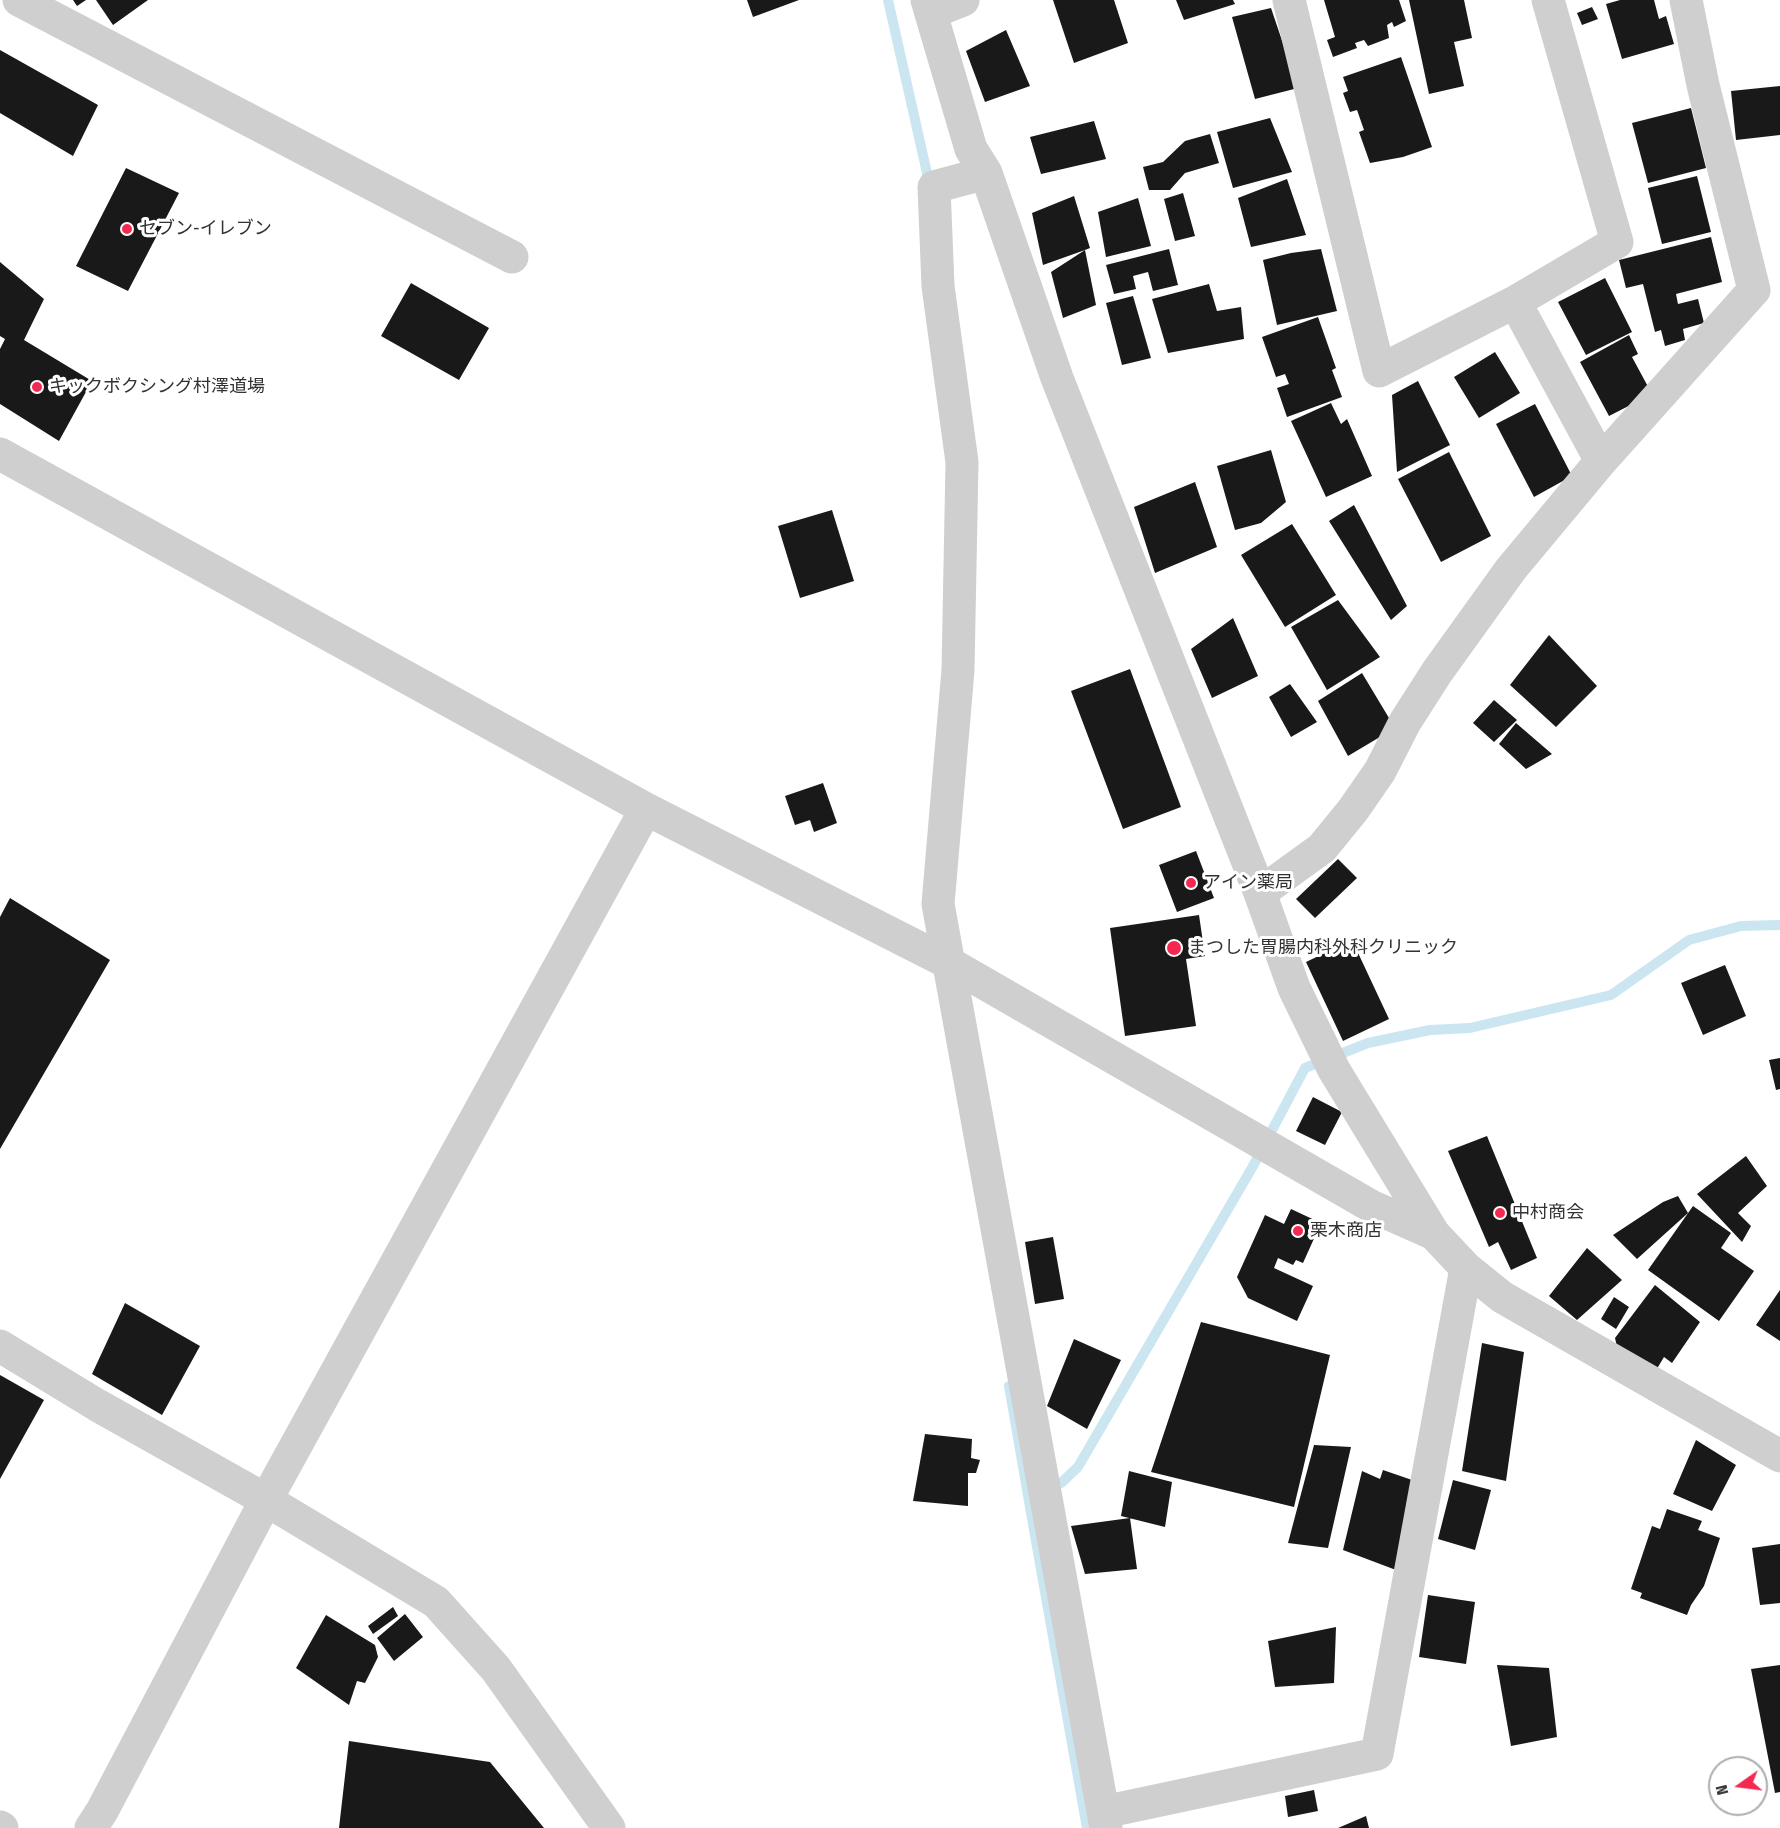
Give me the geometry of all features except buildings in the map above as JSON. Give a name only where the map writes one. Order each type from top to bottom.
[{"type":"street","points":[[19,0],[512,257]]},
{"type":"street","points":[[963,0],[929,6],[971,149],[986,173],[1057,378],[1260,893],[1294,988],[1329,1060],[1434,1234],[1466,1268],[1502,1297],[1780,1456]]},
{"type":"street","points":[[1289,0],[1379,371],[1515,302],[1617,242],[1548,0]]},
{"type":"street","points":[[1260,893],[1322,848],[1347,818],[1380,771],[1405,722],[1437,672],[1511,569],[1601,461],[1754,290],[1703,85],[1686,0]]},
{"type":"street","points":[[986,173],[934,187],[938,286],[962,462],[958,670],[938,904],[1105,1820],[1377,1754],[1466,1268]]},
{"type":"street","points":[[1515,302],[1601,461]]},
{"type":"street","points":[[0,454],[646,809],[949,963],[1265,1147],[1371,1206],[1434,1234]]},
{"type":"street","points":[[91,1828],[266,1500],[646,809]]},
{"type":"street","points":[[0,1346],[98,1405],[266,1500],[436,1602],[496,1669],[609,1828]]},
{"type":"waterway","points":[[888,0],[927,173],[927,186]]},
{"type":"waterway","points":[[1061,1483],[1078,1467],[1253,1166],[1305,1068],[1368,1043],[1430,1030],[1470,1028],[1611,995],[1689,940],[1741,926],[1780,925]]},
{"type":"waterway","points":[[1009,1386],[1031,1513]]},
{"type":"waterway","points":[[1035,1508],[1031,1513],[1087,1828]]},
{"type":"place","name":"セブン-イレブン","points":[[127,229]]},
{"type":"place","name":"キックボクシング村澤道場","points":[[37,387]]},
{"type":"place","name":"アイン薬局","points":[[1191,883]]},
{"type":"place","name":"まつした胃腸内科外科クリニック","points":[[1174,948]]},
{"type":"place","name":"中村商会","points":[[1500,1213]]},
{"type":"place","name":"栗木商店","points":[[1298,1231]]}]
